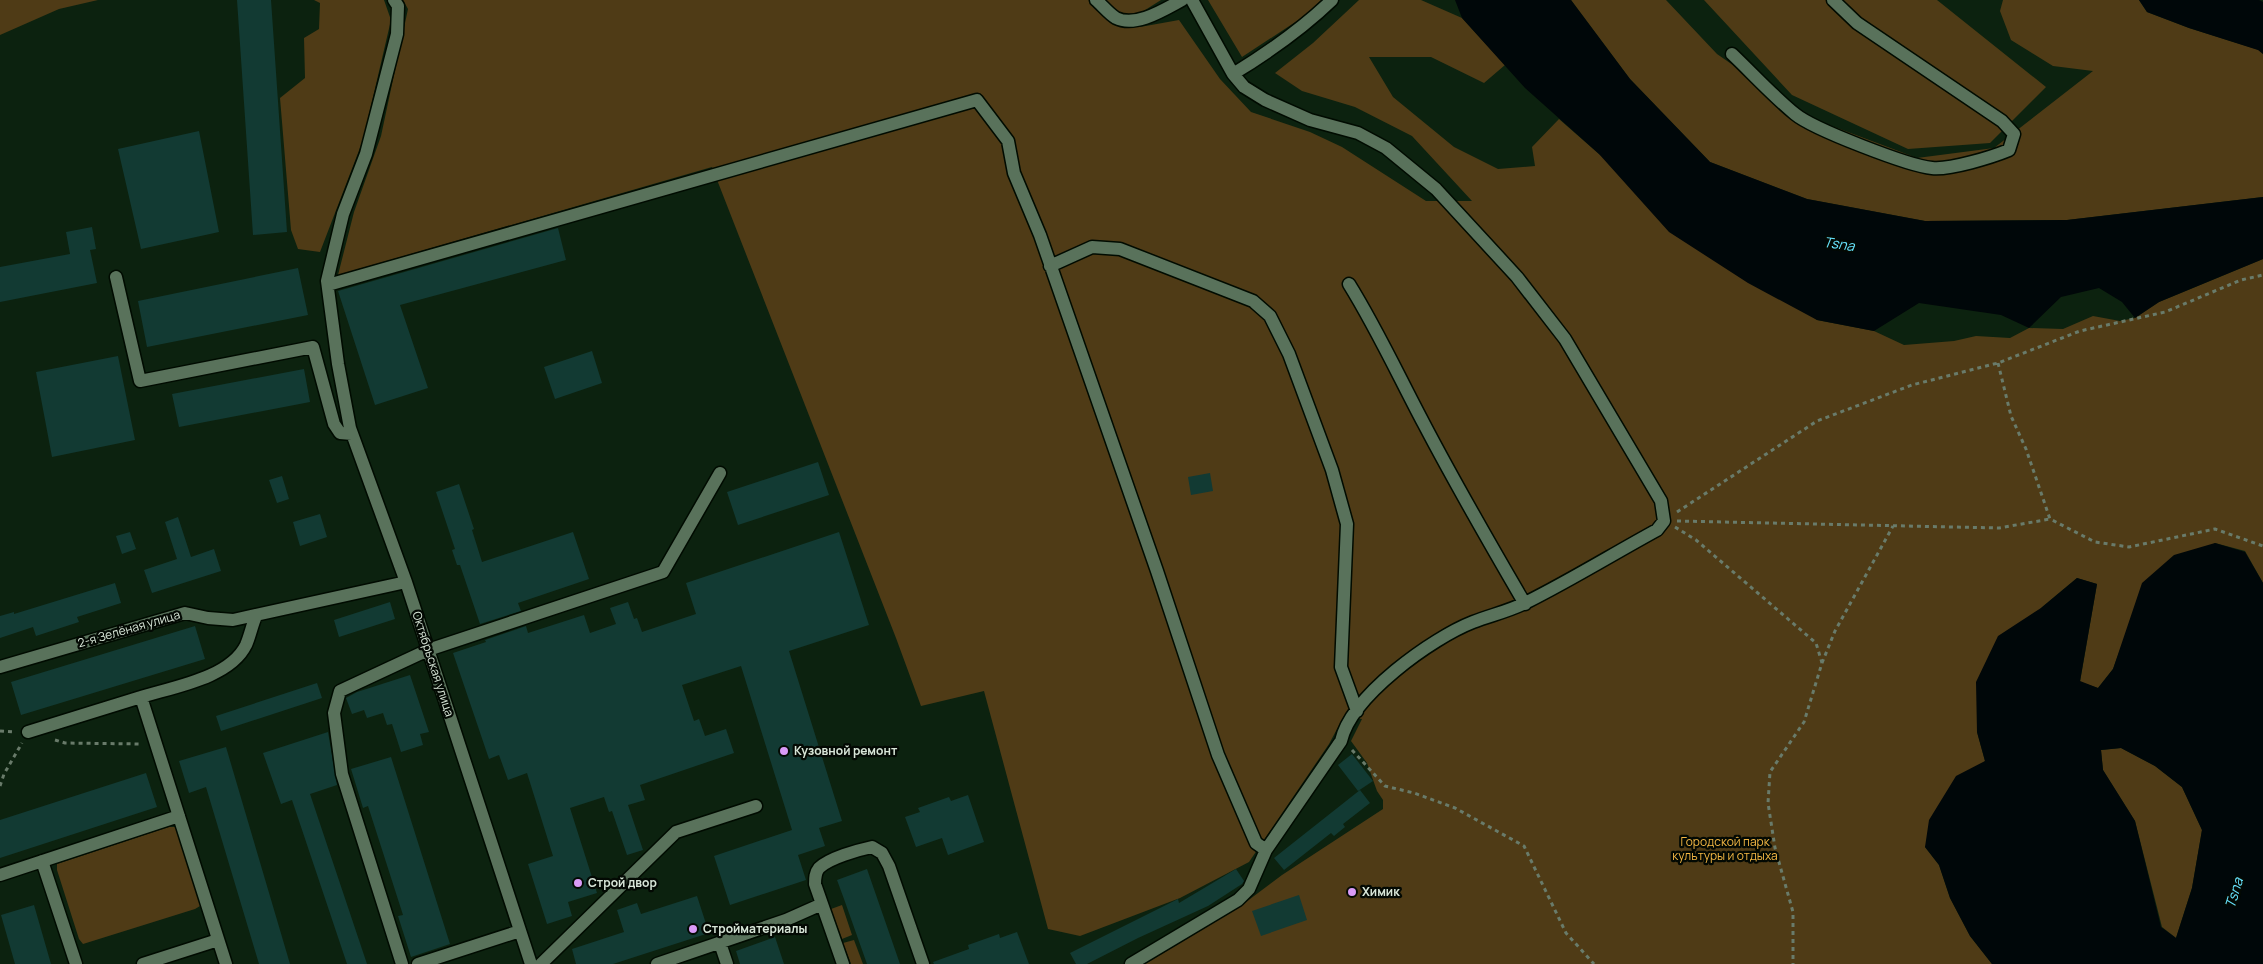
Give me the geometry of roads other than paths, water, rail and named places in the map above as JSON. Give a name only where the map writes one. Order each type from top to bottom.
[{"type":"street","points":[[1096,0],[1117,18],[1135,20],[1182,0]]},
{"type":"street","points":[[1131,964],[1238,900],[1249,889],[1266,850],[1341,741],[1344,728],[1388,676],[1438,638],[1472,622],[1525,604],[1657,530],[1664,521],[1661,501],[1565,339],[1517,277],[1436,189],[1386,148],[1358,133],[1310,120],[1265,100],[1244,87],[1234,74],[1192,0]]},
{"type":"street","points":[[1234,74],[1270,51],[1312,19],[1332,0]]},
{"type":"street","points":[[1732,54],[1796,116],[1824,130],[1911,164],[1934,169],[1989,159],[2010,150],[2014,134],[2002,121],[1857,24],[1833,0]]},
{"type":"street","name":"Октябрьская улица","points":[[400,2],[397,34],[366,154],[343,214],[328,285],[338,364],[352,434],[406,582],[531,964]]},
{"type":"street","points":[[328,285],[977,100],[1008,142],[1014,173],[1050,266],[1157,571],[1218,755],[1256,843],[1266,850]]},
{"type":"street","points":[[1050,266],[1092,247],[1120,249],[1253,301],[1270,316],[1289,354],[1319,434],[1332,470],[1347,524],[1341,667],[1357,711]]},
{"type":"street","points":[[116,277],[140,381],[313,347],[334,424],[340,433],[352,434]]},
{"type":"street","points":[[1349,284],[1376,328],[1402,383],[1456,484],[1525,604]]},
{"type":"street","points":[[402,964],[342,774],[334,713],[340,691],[428,650],[662,572],[720,473]]},
{"type":"street","name":"2-я Зелёная улица","points":[[0,667],[185,613],[208,618],[233,620],[406,582]]},
{"type":"street","points":[[28,732],[218,672],[230,665],[246,646],[256,616]]},
{"type":"street","points":[[141,697],[226,964]]},
{"type":"street","points":[[540,964],[676,832],[756,806]]},
{"type":"street","points":[[0,875],[179,816]]},
{"type":"street","points":[[842,964],[815,884],[815,874],[820,867],[855,851],[872,847],[882,853],[889,866],[923,964]]},
{"type":"street","points":[[42,861],[76,964]]},
{"type":"street","points":[[657,964],[786,920],[822,904]]},
{"type":"street","points":[[418,964],[520,931]]},
{"type":"street","points":[[143,964],[218,940]]},
{"type":"street","points":[[720,944],[727,964]]},
{"type":"water","name":"Tsna","points":[[1455,0],[1571,0],[1630,79],[1710,162],[1807,199],[1925,221],[2067,220],[2263,197],[2263,259],[2159,302],[2135,318],[2122,302],[2099,288],[2061,297],[2029,328],[2001,315],[1919,303],[1874,331],[1817,320],[1748,283],[1669,232],[1599,154],[1525,88],[1462,18]]},
{"type":"water","points":[[2139,0],[2259,0],[2263,2],[2263,54],[2258,50],[2189,28],[2147,12]]},
{"type":"water","name":"Tsna","points":[[2215,543],[2245,552],[2263,583],[2263,964],[1992,964],[1970,936],[1950,898],[1939,865],[1925,847],[1929,820],[1956,776],[1985,761],[1977,732],[1976,682],[1998,636],[2041,608],[2077,578],[2097,584],[2080,681],[2098,688],[2113,669],[2142,583],[2174,555]],"holes":[[[2121,748],[2155,766],[2182,787],[2202,830],[2192,888],[2176,938],[2161,927],[2135,821],[2103,770],[2101,750]]]},
{"type":"place","name":"Кузовной ремонт","points":[[784,751]]},
{"type":"place","name":"Строй двор","points":[[578,883]]},
{"type":"place","name":"Химик","points":[[1352,892]]},
{"type":"place","name":"Стройматериалы","points":[[693,929]]},
{"type":"park label","name":"Городской парк культуры и отдыха","points":[[1725,849]]}]
